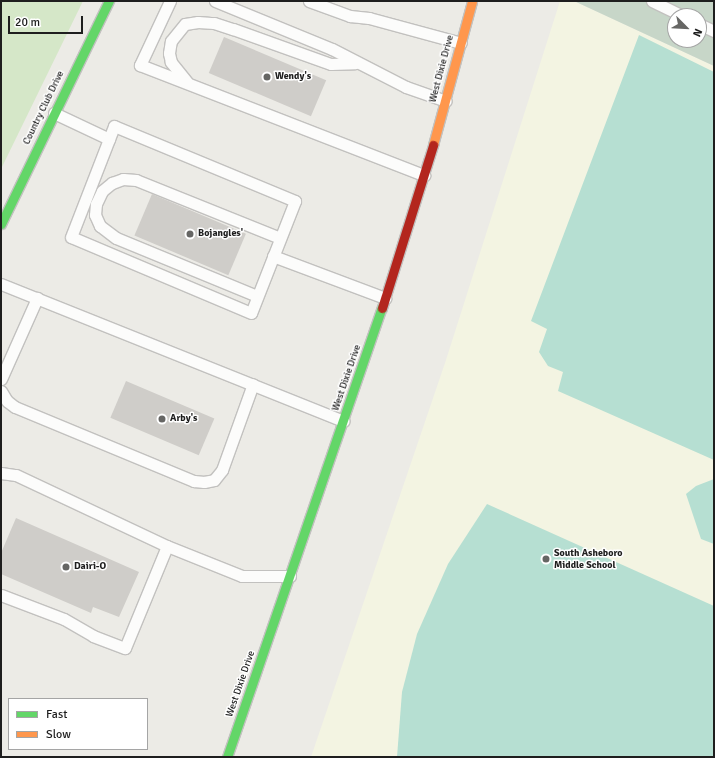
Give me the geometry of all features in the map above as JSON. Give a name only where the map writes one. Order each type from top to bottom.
[{"type":"main road","name":"Country Club Drive","points":[[1,224],[109,1]]},
{"type":"main road","name":"West Dixie Drive","points":[[226,757],[344,421],[385,298],[446,101],[472,1]]},
{"type":"lane","points":[[170,1],[140,64],[424,175]]},
{"type":"lane","points":[[215,1],[332,49],[355,63],[406,87],[446,101]]},
{"type":"lane","points":[[309,1],[350,16],[369,18],[461,43]]},
{"type":"lane","points":[[652,1],[667,8]]},
{"type":"lane","points":[[193,86],[177,72],[169,53],[171,41],[178,30],[186,24],[198,22],[214,23],[233,28],[331,64],[355,63]]},
{"type":"lane","points":[[54,114],[109,140]]},
{"type":"lane","points":[[114,126],[295,201],[280,238],[251,313],[71,237],[114,126]]},
{"type":"lane","points":[[257,296],[116,238],[100,226],[95,215],[96,204],[102,191],[112,183],[123,179],[136,180],[280,238]]},
{"type":"lane","points":[[273,256],[385,298]]},
{"type":"lane","points":[[1,284],[344,421]]},
{"type":"lane","points":[[1,379],[37,298]]},
{"type":"lane","points":[[1,391],[6,401],[15,407],[194,481],[204,482],[214,480],[222,470],[253,384]]},
{"type":"lane","points":[[1,473],[16,475],[167,546],[242,576],[290,576]]},
{"type":"lane","points":[[1,596],[64,619],[93,636],[125,648],[167,546]]},
{"type":"shaded area","name":"South Asheboro Middle School","points":[[560,1],[574,1],[667,44],[667,48],[675,48],[714,66],[714,757],[311,757],[446,360]]},
{"type":"shaded area","points":[[574,1],[714,1],[714,66],[675,48],[707,48],[707,8],[667,8],[667,44]]},
{"type":"green space","points":[[1,1],[83,1],[1,169]]},
{"type":"green space","points":[[639,35],[714,72],[714,460],[558,391],[563,372],[548,366],[539,352],[547,329],[531,321]]},
{"type":"green space","points":[[714,479],[714,544],[701,539],[686,494],[696,486]]},
{"type":"green space","points":[[487,504],[714,606],[714,757],[397,757],[402,692],[417,634],[448,564]]},
{"type":"building","name":"Wendy's","points":[[224,37],[326,80],[311,116],[209,73]]},
{"type":"building","name":"Bojangles'","points":[[152,194],[246,234],[228,275],[134,235]]},
{"type":"building","name":"Arby's","points":[[126,381],[214,419],[199,455],[110,418]]},
{"type":"building","name":"Dairi-O","points":[[16,518],[139,572],[119,617],[93,607],[91,613],[1,574],[1,553]]},
{"type":"traffic: fast","points":[[1,224],[109,1]]},
{"type":"traffic: fast","points":[[227,757],[382,308]]},
{"type":"traffic: slow","points":[[433,145],[472,1]]},
{"type":"traffic: jam","points":[[382,308],[433,145]]},
{"type":"place","name":"Wendy's","points":[[267,77]]},
{"type":"place","name":"Bojangles'","points":[[190,234]]},
{"type":"place","name":"Arby's","points":[[162,419]]},
{"type":"place","name":"South Asheboro Middle School","points":[[546,559]]},
{"type":"place","name":"Dairi-O","points":[[66,567]]}]
